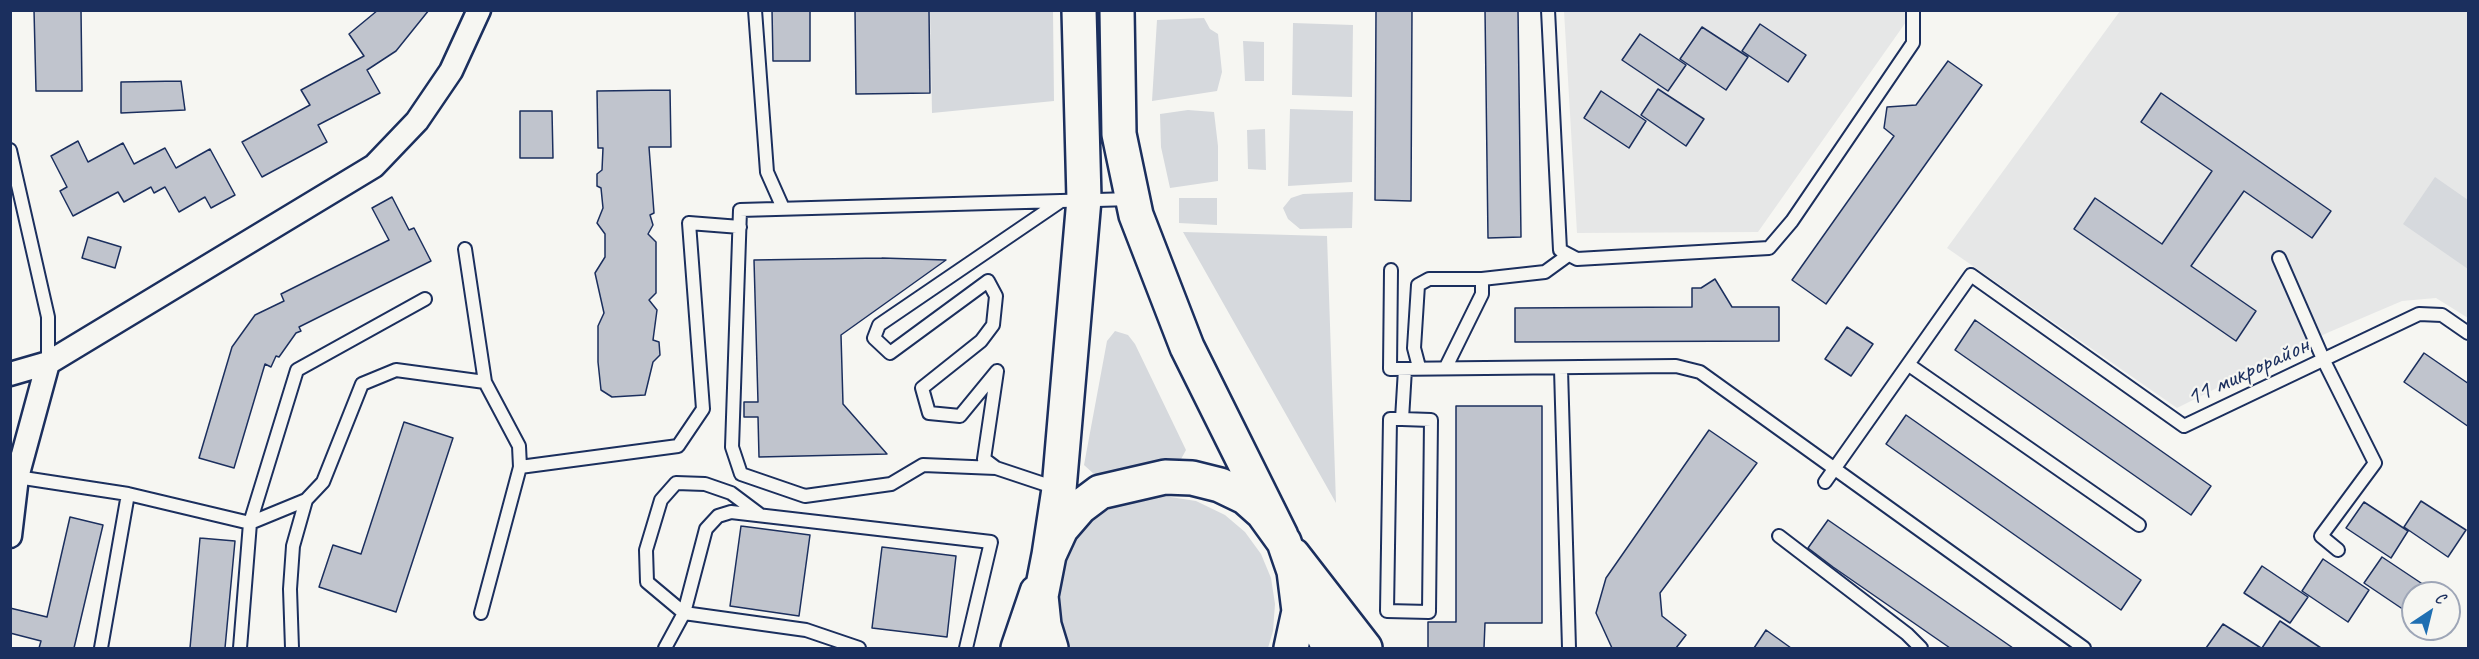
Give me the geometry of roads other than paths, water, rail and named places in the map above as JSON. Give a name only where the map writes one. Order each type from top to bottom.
[{"type":"main road","points":[[1051,648],[1044,625],[1041,596],[1059,489],[1073,200],[1079,10]]},
{"type":"main road","points":[[1117,10],[1119,134],[1136,215],[1187,347],[1286,550],[1329,648]]},
{"type":"main road","points":[[1018,648],[1047,562],[1061,529],[1080,507],[1100,492],[1166,477],[1192,478],[1220,484],[1245,497],[1263,513],[1286,550],[1365,648]]},
{"type":"main road","points":[[1286,550],[1299,611],[1291,648]]},
{"type":"street","points":[[10,374],[48,363],[374,166],[424,111],[451,71],[479,10]]},
{"type":"street","points":[[11,533],[18,477],[48,363]]},
{"type":"street","points":[[10,443],[18,477]]},
{"type":"lane","points":[[755,10],[767,172],[783,208]]},
{"type":"lane","points":[[1548,10],[1560,250],[1567,256],[1577,259],[1769,248],[1792,221],[1913,43],[1913,10]]},
{"type":"lane","points":[[10,150],[48,317],[48,363]]},
{"type":"lane","points":[[1059,489],[996,468],[923,465],[891,484],[805,496],[741,474],[732,447],[740,210],[1132,199]]},
{"type":"lane","points":[[996,468],[984,459],[997,371],[960,416],[929,413],[922,388],[981,341],[993,325],[996,296],[988,281],[890,353],[874,339],[879,325],[1073,200]]},
{"type":"lane","points":[[520,467],[678,446],[704,409],[689,223],[740,227]]},
{"type":"lane","points":[[465,249],[485,382],[519,446],[520,467],[481,613]]},
{"type":"lane","points":[[1419,367],[1414,348],[1418,285],[1429,279],[1482,279],[1545,272],[1567,256]]},
{"type":"lane","points":[[2279,258],[2324,361],[2375,463],[2321,536],[2338,550]]},
{"type":"lane","points":[[1391,270],[1390,369],[1676,366],[1700,372],[2084,648]]},
{"type":"lane","name":"11 микрорайон","points":[[1910,365],[1971,275],[2184,426],[2419,314],[2442,315],[2469,333]]},
{"type":"lane","points":[[1446,368],[1482,294],[1482,279]]},
{"type":"lane","points":[[240,648],[250,523],[297,370],[425,299]]},
{"type":"lane","points":[[1825,482],[1910,365],[2139,525]]},
{"type":"lane","points":[[1402,419],[1404,369]]},
{"type":"lane","points":[[1561,369],[1569,648]]},
{"type":"lane","points":[[292,648],[290,589],[293,546],[306,500],[322,482],[362,384],[396,370],[485,382]]},
{"type":"lane","points":[[1390,419],[1402,419],[1431,420],[1429,612],[1387,611],[1390,419]]},
{"type":"lane","points":[[18,477],[128,494],[250,523],[306,500]]},
{"type":"lane","points":[[762,517],[731,493],[705,484],[676,483],[661,500],[646,550],[646,582],[684,613],[806,630],[859,648]]},
{"type":"lane","points":[[101,648],[128,494]]},
{"type":"lane","points":[[665,648],[684,613],[706,529],[718,516],[731,512],[991,542],[966,648]]},
{"type":"lane","points":[[1779,536],[1907,634],[1921,648]]}]
